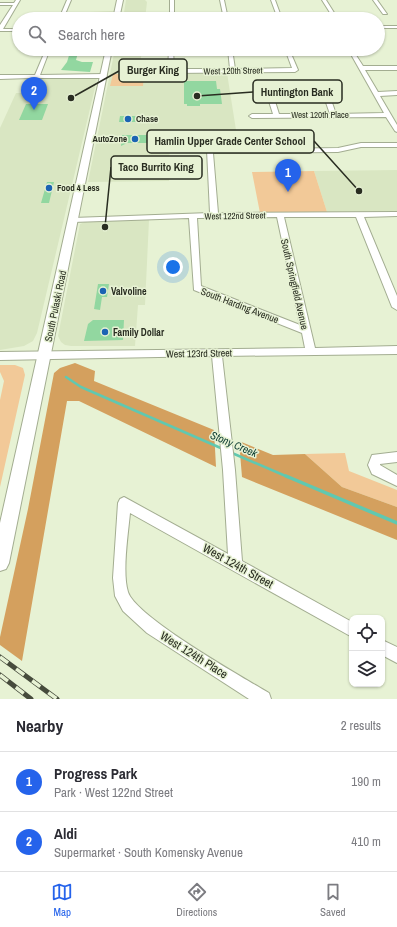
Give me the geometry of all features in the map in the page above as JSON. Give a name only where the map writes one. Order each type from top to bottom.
[{"type":"main road","points":[[117,12],[120,0]]},
{"type":"main road","name":"South Pulaski Road","points":[[0,563],[108,56]]},
{"type":"street","points":[[64,12],[69,0]]},
{"type":"street","points":[[172,0],[172,12]]},
{"type":"street","points":[[222,0],[225,12]]},
{"type":"street","points":[[273,0],[277,12]]},
{"type":"street","points":[[324,0],[332,12]]},
{"type":"street","points":[[375,0],[386,13]]},
{"type":"street","points":[[0,4],[17,2]]},
{"type":"street","points":[[0,30],[17,2]]},
{"type":"street","points":[[385,27],[397,27]]},
{"type":"street","points":[[0,30],[12,30]]},
{"type":"street","points":[[29,86],[45,56]]},
{"type":"street","name":"West 120th Street","points":[[171,56],[171,71],[295,70],[290,56]]},
{"type":"street","points":[[231,56],[234,71]]},
{"type":"street","points":[[354,56],[397,130]]},
{"type":"street","points":[[360,68],[397,68]]},
{"type":"street","points":[[0,77],[104,76]]},
{"type":"street","points":[[270,94],[276,115]]},
{"type":"street","points":[[326,94],[334,115]]},
{"type":"street","points":[[376,94],[397,94]]},
{"type":"street","name":"West 120th Place","points":[[252,116],[388,115]]},
{"type":"street","points":[[214,216],[210,151],[338,150],[361,145],[397,145]]},
{"type":"street","points":[[359,214],[397,307]]},
{"type":"street","name":"West 122nd Street","points":[[73,220],[193,216],[397,214]]},
{"type":"street","name":"South Springfield Avenue","points":[[280,215],[311,352]]},
{"type":"street","name":"South Harding Avenue","points":[[193,216],[197,288],[306,331]]},
{"type":"street","name":"West 123rd Street","points":[[0,356],[397,350]]},
{"type":"street","points":[[217,353],[227,449],[235,564]]},
{"type":"street","points":[[397,457],[376,459],[374,466],[376,470],[397,480]]},
{"type":"street","name":"West 124th Street","points":[[128,606],[122,595],[120,580],[124,503],[349,628]]},
{"type":"street","name":"West 124th Place","points":[[128,606],[139,619],[152,628],[263,699]]},
{"type":"street","points":[[385,649],[397,655]]},
{"type":"shaded area","points":[[126,0],[145,0],[147,2],[146,12],[124,12]]},
{"type":"shaded area","points":[[113,11],[113,12],[90,12]]},
{"type":"shaded area","points":[[114,56],[141,56],[139,74],[227,73],[236,130],[170,131],[169,181],[88,182]]},
{"type":"shaded area","points":[[113,74],[144,74],[143,86],[110,86]]},
{"type":"shaded area","points":[[36,78],[97,79],[37,333],[33,341],[24,346],[0,350],[0,128],[16,93],[29,93]]},
{"type":"shaded area","points":[[397,170],[397,211],[327,212],[314,171]]},
{"type":"shaded area","points":[[314,171],[327,212],[260,213],[252,172]]},
{"type":"shaded area","points":[[149,220],[145,305],[138,305],[135,346],[65,345],[61,342],[58,336],[80,224],[85,222]]},
{"type":"shaded area","points":[[75,363],[95,371],[94,381],[214,430],[216,467],[79,401],[67,401],[22,661],[0,645],[0,637],[28,509],[54,373],[60,368]]},
{"type":"shaded area","points":[[0,365],[15,365],[23,368],[25,375],[0,487],[0,400],[4,381],[0,372]]},
{"type":"shaded area","points":[[239,441],[273,455],[305,454],[342,487],[397,507],[397,540],[242,477]]},
{"type":"shaded area","points":[[345,453],[349,471],[397,490],[397,507],[342,487],[305,454]]},
{"type":"building","points":[[69,56],[77,56],[76,60],[82,62],[93,62],[90,72],[61,70],[67,62]]},
{"type":"building","points":[[184,81],[216,81],[217,89],[220,89],[222,104],[200,104],[200,106],[187,106],[187,104],[184,104]]},
{"type":"building","points":[[26,104],[48,104],[42,120],[19,120]]},
{"type":"building","name":"Chase","points":[[120,116],[136,116],[136,122],[119,122]]},
{"type":"building","name":"AutoZone","points":[[122,135],[149,135],[148,143],[127,143],[121,146]]},
{"type":"building","name":"Food 4 Less","points":[[47,182],[54,182],[49,203],[41,203]]},
{"type":"building","name":"Valvoline","points":[[98,284],[109,284],[107,297],[102,297],[100,310],[94,309]]},
{"type":"building","name":"Family Dollar","points":[[93,320],[124,320],[123,340],[84,341],[88,324]]},
{"type":"waterway","name":"Stony Creek","points":[[66,377],[81,387],[223,449]]},
{"type":"waterway","name":"Stony Creek","points":[[232,453],[288,477]]},
{"type":"waterway","name":"Stony Creek","points":[[286,476],[397,523]]},
{"type":"railway","points":[[0,657],[57,699]]},
{"type":"railway","points":[[0,675],[31,699]]},
{"type":"place","name":"Huntington Bank","points":[[197,96]]},
{"type":"place","name":"Burger King","points":[[71,98]]},
{"type":"place","name":"Aldi","points":[[34,110]]},
{"type":"place","name":"Chase","points":[[128,119]]},
{"type":"place","name":"AutoZone","points":[[135,139]]},
{"type":"place","name":"Food 4 Less","points":[[49,188]]},
{"type":"place","name":"Hamlin Upper Grade Center School","points":[[359,191]]},
{"type":"place","name":"Progress Park","points":[[288,192]]},
{"type":"place","name":"Taco Burrito King","points":[[105,227]]},
{"type":"place","name":"Valvoline","points":[[103,291]]},
{"type":"place","name":"Family Dollar","points":[[105,332]]}]
